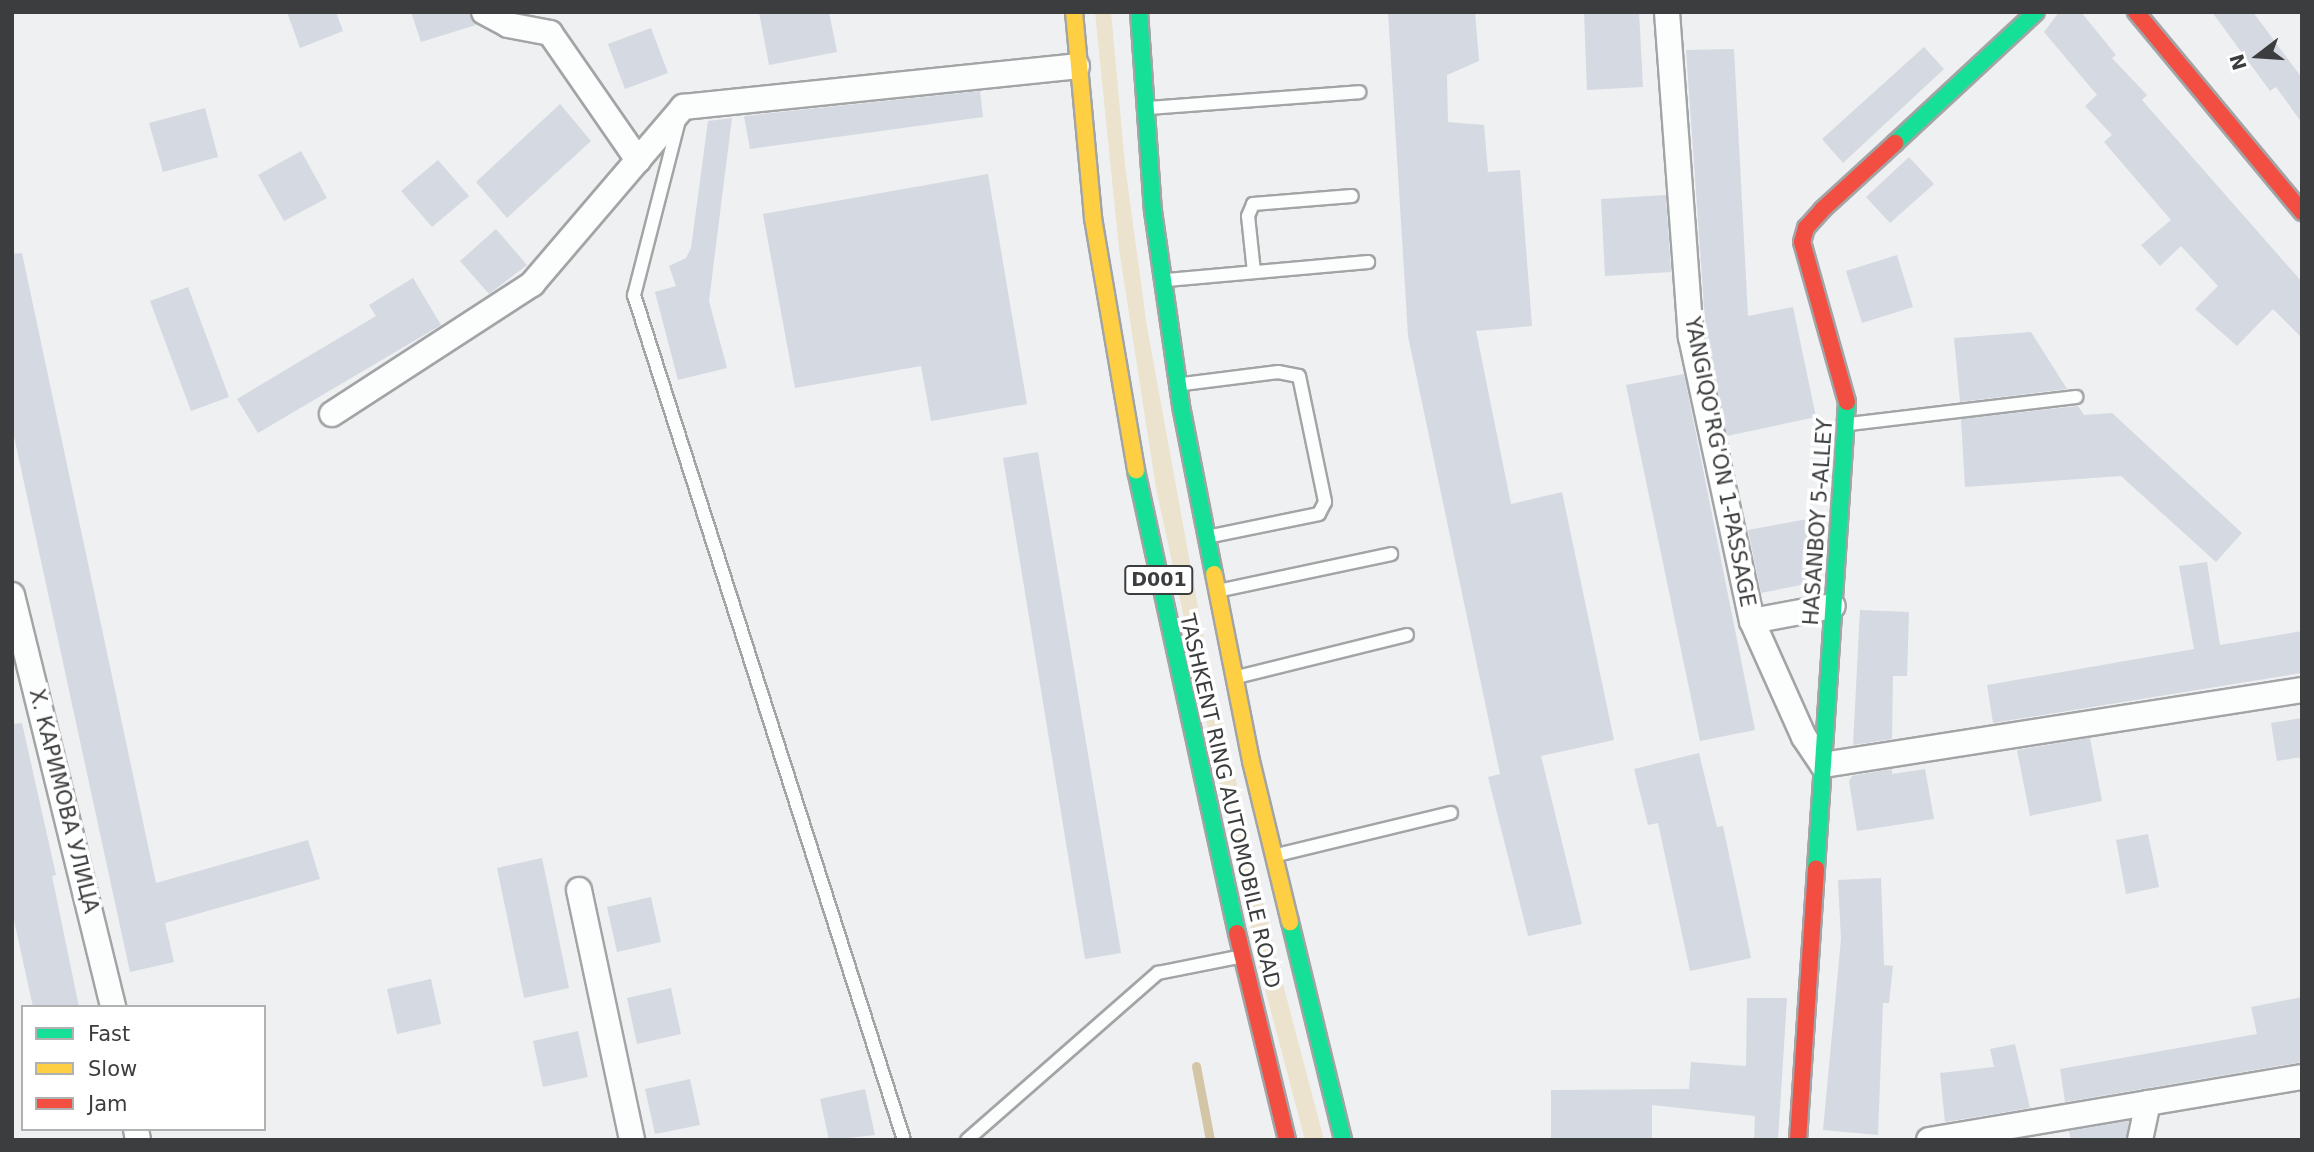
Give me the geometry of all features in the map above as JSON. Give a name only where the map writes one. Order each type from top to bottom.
[{"type":"main road","name":"TASHKENT RING AUTOMOBILE ROAD","points":[[1074,12],[1093,218],[1125,419],[1242,956],[1287,1140]]},
{"type":"main road","name":"TASHKENT RING AUTOMOBILE ROAD","points":[[1139,12],[1144,108],[1163,280],[1205,538],[1273,856],[1343,1140]]},
{"type":"main road","name":"HASANBOY 5-ALLEY","points":[[1798,1140],[1847,403],[1802,242],[1806,228],[2036,12]]},
{"type":"main road","points":[[2136,12],[2302,212]]},
{"type":"street","points":[[484,12],[508,25],[551,33],[638,160]]},
{"type":"street","name":"YANGIQO'RG'ON 1-PASSAGE","points":[[1667,12],[1691,337],[1752,621],[1833,606]]},
{"type":"street","points":[[332,414],[531,284],[682,107],[1077,66]]},
{"type":"street","name":"Х. КАРИМОВА УЛИЦА","points":[[12,595],[113,1005]]},
{"type":"street","points":[[1752,621],[1804,737],[1823,765],[2302,690]]},
{"type":"street","points":[[579,890],[632,1140]]},
{"type":"street","points":[[1929,1140],[2302,1077]]},
{"type":"street","points":[[2140,1140],[2148,1103]]},
{"type":"lane","points":[[1144,108],[1359,92]]},
{"type":"lane","points":[[682,107],[634,295],[904,1140]]},
{"type":"lane","points":[[1254,272],[1248,216],[1253,204],[1352,196]]},
{"type":"lane","points":[[1163,280],[1367,262]]},
{"type":"lane","points":[[1178,384],[1279,372],[1299,376],[1325,502],[1319,514],[1205,538]]},
{"type":"lane","points":[[1846,424],[2076,397]]},
{"type":"lane","points":[[1215,592],[1391,554]]},
{"type":"lane","points":[[1233,677],[1407,635]]},
{"type":"lane","points":[[1273,856],[1451,813]]},
{"type":"lane","points":[[967,1140],[1158,973],[1242,956]]},
{"type":"shaded area","points":[[1095,12],[1111,12],[1125,165],[1147,327],[1205,645],[1278,965],[1324,1140],[1305,1140],[1260,970],[1156,488],[1119,249]]},
{"type":"building","points":[[287,12],[336,12],[343,31],[300,48]]},
{"type":"building","points":[[411,12],[469,12],[476,25],[421,42]]},
{"type":"building","points":[[759,12],[829,12],[837,52],[769,65]]},
{"type":"building","points":[[1388,12],[1475,12],[1479,61],[1447,75],[1448,122],[1484,125],[1488,172],[1520,170],[1532,326],[1476,331],[1511,504],[1562,492],[1614,740],[1541,756],[1582,924],[1528,936],[1488,777],[1500,774],[1408,336]]},
{"type":"building","points":[[1584,12],[1639,12],[1643,87],[1587,90]]},
{"type":"building","points":[[2059,12],[2081,12],[2116,55],[2112,58],[2147,95],[2142,100],[2302,282],[2302,338],[2273,309],[2237,346],[2195,309],[2218,286],[2181,246],[2160,266],[2141,245],[2171,220],[2104,142],[2112,135],[2085,106],[2097,95],[2044,32]]},
{"type":"building","points":[[2212,12],[2253,12],[2302,78],[2302,123],[2276,87],[2270,91]]},
{"type":"building","points":[[651,28],[668,73],[625,89],[608,44]]},
{"type":"building","points":[[1924,47],[1944,69],[1843,163],[1822,139]]},
{"type":"building","points":[[1734,49],[1748,316],[1793,307],[1816,417],[1727,436],[1706,335],[1686,50]]},
{"type":"building","points":[[980,91],[983,117],[750,149],[744,116]]},
{"type":"building","points":[[560,104],[591,141],[507,218],[476,182]]},
{"type":"building","points":[[205,108],[218,157],[163,172],[149,123]]},
{"type":"building","points":[[732,118],[709,301],[727,368],[678,380],[655,292],[676,286],[669,266],[686,258],[691,248],[708,121]]},
{"type":"building","points":[[301,151],[327,198],[284,221],[258,175]]},
{"type":"building","points":[[1909,157],[1934,184],[1890,223],[1866,197]]},
{"type":"building","points":[[438,160],[469,196],[432,227],[401,191]]},
{"type":"building","points":[[988,174],[1027,404],[931,421],[921,366],[795,388],[763,214]]},
{"type":"building","points":[[1666,195],[1671,272],[1605,276],[1601,199]]},
{"type":"building","points":[[496,229],[527,265],[489,294],[460,261]]},
{"type":"building","points":[[22,253],[156,883],[308,840],[320,879],[165,923],[174,962],[130,972],[12,427],[12,254]]},
{"type":"building","points":[[1897,255],[1913,307],[1862,323],[1846,271]]},
{"type":"building","points":[[413,278],[441,325],[258,433],[237,399],[376,316],[369,305]]},
{"type":"building","points":[[188,287],[229,397],[191,411],[150,301]]},
{"type":"building","points":[[2031,332],[2067,389],[1960,402],[1954,338]]},
{"type":"building","points":[[1684,374],[1755,730],[1700,741],[1626,385]]},
{"type":"building","points":[[2078,406],[2084,415],[2112,413],[2242,533],[2216,562],[2121,476],[1965,487],[1961,419]]},
{"type":"building","points":[[1038,452],[1121,953],[1085,959],[1003,458]]},
{"type":"building","points":[[1813,518],[1806,584],[1761,593],[1748,530]]},
{"type":"building","points":[[2207,562],[2220,645],[2302,631],[2302,673],[1993,723],[1987,685],[2194,649],[2179,566]]},
{"type":"building","points":[[1860,610],[1909,612],[1907,676],[1893,676],[1892,739],[1853,745]]},
{"type":"building","points":[[2302,718],[2302,757],[2277,761],[2271,723]]},
{"type":"building","points":[[22,723],[56,875],[52,876],[79,1005],[33,1005],[12,911],[12,724]]},
{"type":"building","points":[[2090,738],[2102,801],[2030,816],[2017,750]]},
{"type":"building","points":[[1699,753],[1717,827],[1723,826],[1751,958],[1690,971],[1658,823],[1648,825],[1634,769]]},
{"type":"building","points":[[1892,769],[1892,774],[1925,769],[1934,819],[1857,831],[1849,781],[1852,776]]},
{"type":"building","points":[[2148,834],[2159,887],[2126,894],[2116,840]]},
{"type":"building","points":[[542,858],[569,988],[524,998],[497,868]]},
{"type":"building","points":[[1881,878],[1884,965],[1893,966],[1889,1003],[1883,1003],[1878,1135],[1823,1130],[1841,939],[1838,880]]},
{"type":"building","points":[[651,897],[661,942],[617,952],[607,907]]},
{"type":"building","points":[[431,979],[441,1024],[397,1034],[387,989]]},
{"type":"building","points":[[671,988],[681,1034],[637,1044],[627,998]]},
{"type":"building","points":[[2302,997],[2302,1062],[2065,1102],[2060,1069],[2257,1034],[2251,1007]]},
{"type":"building","points":[[1747,998],[1787,998],[1778,1140],[1754,1140],[1755,1116],[1652,1105],[1652,1140],[1551,1140],[1551,1090],[1689,1089],[1691,1062],[1746,1066]]},
{"type":"building","points":[[578,1031],[588,1077],[543,1087],[533,1041]]},
{"type":"building","points":[[2015,1044],[2030,1108],[1945,1122],[1940,1073],[1994,1067],[1990,1049]]},
{"type":"building","points":[[690,1079],[700,1125],[655,1134],[645,1089]]},
{"type":"building","points":[[865,1089],[875,1135],[829,1140],[820,1099]]},
{"type":"building","points":[[2129,1121],[2126,1140],[2071,1140],[2069,1131]]},
{"type":"waterway","points":[[1196,1066],[1210,1140]]},
{"type":"traffic: fast","points":[[1139,12],[1153,211],[1181,406],[1214,574]]},
{"type":"traffic: fast","points":[[1895,143],[2036,12]]},
{"type":"traffic: fast","points":[[1816,869],[1847,402]]},
{"type":"traffic: fast","points":[[1136,470],[1237,933]]},
{"type":"traffic: fast","points":[[1290,922],[1343,1140]]},
{"type":"traffic: slow","points":[[1074,12],[1093,218],[1136,470]]},
{"type":"traffic: slow","points":[[1214,574],[1251,761],[1290,922]]},
{"type":"traffic: jam","points":[[2136,12],[2302,212]]},
{"type":"traffic: jam","points":[[1847,402],[1802,242],[1806,228],[1823,209],[1895,143]]},
{"type":"traffic: jam","points":[[1798,1140],[1816,869]]},
{"type":"traffic: jam","points":[[1237,933],[1287,1140]]}]
